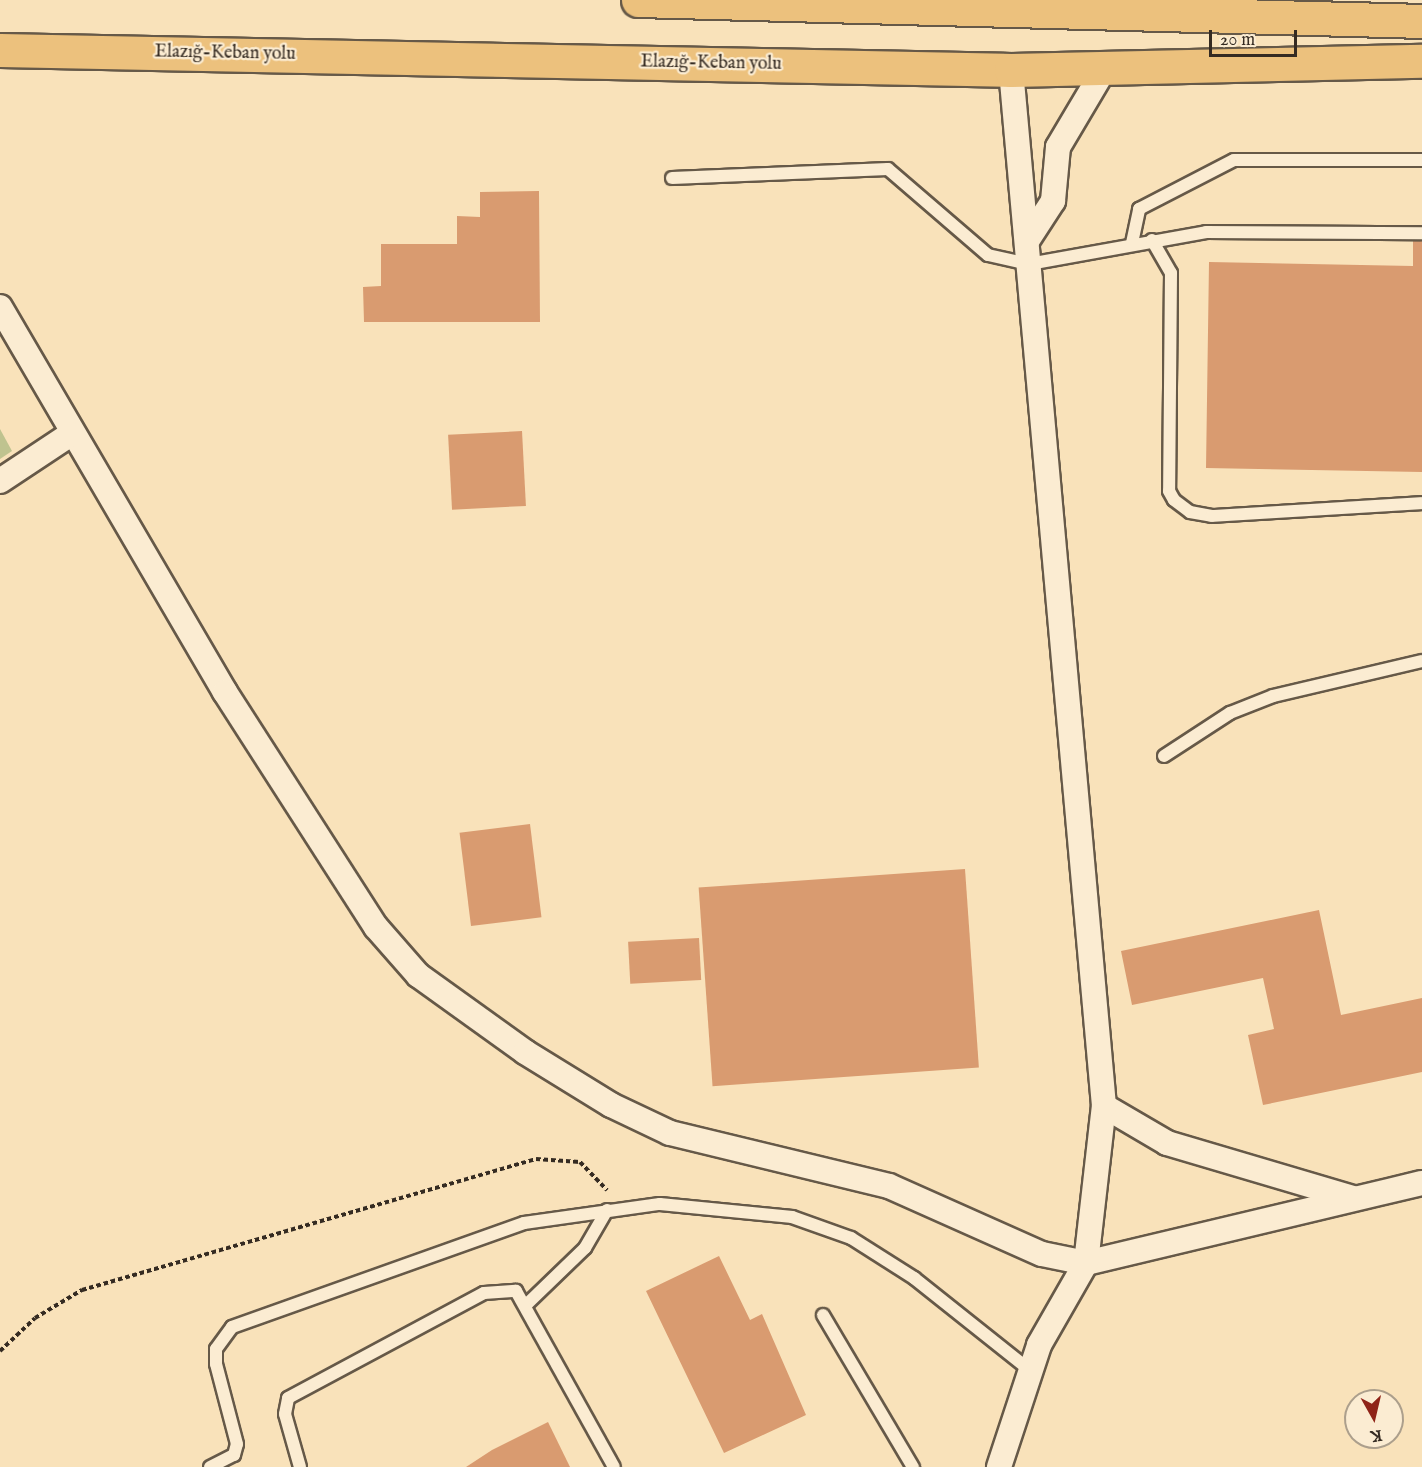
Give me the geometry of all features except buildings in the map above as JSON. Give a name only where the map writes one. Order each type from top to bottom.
[{"type":"highway","points":[[638,0],[875,3],[1422,21]]},
{"type":"highway","name":"Elazığ-Keban yolu","points":[[0,50],[1011,70],[1422,61]]},
{"type":"street","points":[[1028,253],[1053,201],[1058,147],[1105,68]]},
{"type":"street","points":[[999,1467],[1039,1345],[1086,1263],[1104,1106],[1011,70]]},
{"type":"street","points":[[0,307],[71,434],[225,692],[376,927],[418,975],[525,1052],[611,1105],[670,1133],[889,1186],[1041,1254],[1086,1263],[1422,1183]]},
{"type":"street","points":[[0,481],[71,434]]},
{"type":"street","points":[[1104,1106],[1167,1143],[1353,1198]]},
{"type":"lane","points":[[1132,243],[1139,209],[1234,160],[1422,160]]},
{"type":"lane","points":[[672,178],[888,169],[988,255],[1132,243],[1206,232],[1422,233]]},
{"type":"lane","points":[[1152,240],[1172,273],[1168,491],[1181,507],[1212,516],[1422,503]]},
{"type":"lane","points":[[1164,756],[1230,713],[1273,696],[1422,662]]},
{"type":"lane","points":[[210,1467],[234,1455],[237,1444],[216,1364],[216,1349],[232,1327],[524,1223],[607,1210],[660,1204],[732,1208],[792,1217],[851,1238],[914,1278],[1031,1371]]},
{"type":"lane","points":[[527,1304],[585,1248],[607,1210]]},
{"type":"lane","points":[[300,1467],[285,1414],[288,1398],[484,1293],[516,1291],[527,1304],[614,1467]]},
{"type":"lane","points":[[823,1315],[914,1467]]},
{"type":"path","points":[[0,1351],[35,1318],[82,1290],[536,1159],[587,1166],[620,1209]]},
{"type":"green space","points":[[0,429],[12,451],[0,459]]}]
